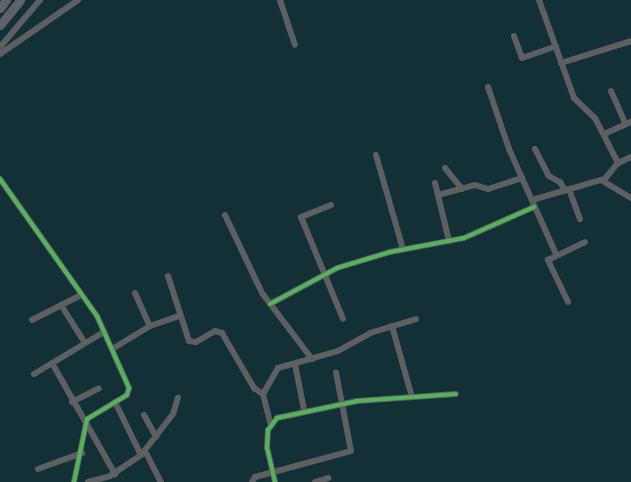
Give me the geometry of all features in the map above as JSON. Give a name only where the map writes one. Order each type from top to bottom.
[{"type":"highway","points":[[0,8],[6,0]]},
{"type":"highway","points":[[0,25],[20,0]]},
{"type":"street","points":[[0,47],[40,0]]},
{"type":"street","points":[[0,54],[78,0]]},
{"type":"street","points":[[280,0],[295,45]]},
{"type":"street","points":[[539,0],[574,98],[595,118],[618,163]]},
{"type":"street","points":[[514,36],[522,58],[556,46]]},
{"type":"street","points":[[561,62],[631,41]]},
{"type":"street","points":[[488,87],[522,178],[556,254]]},
{"type":"street","points":[[604,134],[629,123],[611,91]]},
{"type":"street","points":[[535,149],[549,176],[560,182],[567,190],[580,219]]},
{"type":"street","points":[[376,155],[403,249]]},
{"type":"street","points":[[532,200],[604,180],[618,163],[631,157]]},
{"type":"street","points":[[445,168],[462,189]]},
{"type":"street","points":[[438,196],[477,185],[488,190],[522,178]]},
{"type":"street","points":[[0,179],[81,295],[104,332],[129,388],[127,395],[86,422],[82,453],[74,482]]},
{"type":"street","points":[[604,180],[631,198]]},
{"type":"street","points":[[435,183],[449,241]]},
{"type":"street","points":[[331,205],[302,217],[323,274],[343,319]]},
{"type":"street","points":[[270,304],[323,274],[403,249],[449,241],[481,233],[534,207]]},
{"type":"street","points":[[224,214],[270,304],[312,359]]},
{"type":"street","points":[[568,302],[548,263],[556,254],[585,242]]},
{"type":"street","points":[[168,276],[179,316],[192,343],[216,332],[222,333],[254,388],[263,394]]},
{"type":"street","points":[[135,293],[150,326]]},
{"type":"street","points":[[32,320],[81,295]]},
{"type":"street","points":[[61,305],[85,343]]},
{"type":"street","points":[[112,349],[150,326],[179,316]]},
{"type":"street","points":[[275,482],[267,456],[270,424],[263,394],[278,368],[312,359],[392,326],[416,319]]},
{"type":"street","points":[[392,326],[412,397]]},
{"type":"street","points":[[34,374],[104,332]]},
{"type":"street","points":[[52,363],[72,402],[86,422],[115,474]]},
{"type":"street","points":[[295,364],[304,410]]},
{"type":"street","points":[[252,482],[255,477],[272,472],[348,454],[351,448],[339,404],[336,372]]},
{"type":"street","points":[[72,402],[99,388]]},
{"type":"street","points":[[270,424],[304,410],[339,404],[456,394]]},
{"type":"street","points":[[88,482],[106,480],[143,453],[173,414],[178,398]]},
{"type":"street","points":[[115,402],[160,482]]},
{"type":"street","points":[[144,415],[156,437]]},
{"type":"street","points":[[38,469],[82,453]]},
{"type":"street","points":[[315,482],[328,478]]},
{"type":"cycle path","points":[[0,179],[97,316],[129,388],[127,395],[87,419],[74,482]]},
{"type":"cycle path","points":[[270,304],[337,268],[390,252],[464,238],[534,207]]},
{"type":"cycle path","points":[[275,482],[267,448],[268,430],[277,418],[357,401],[456,394]]}]
